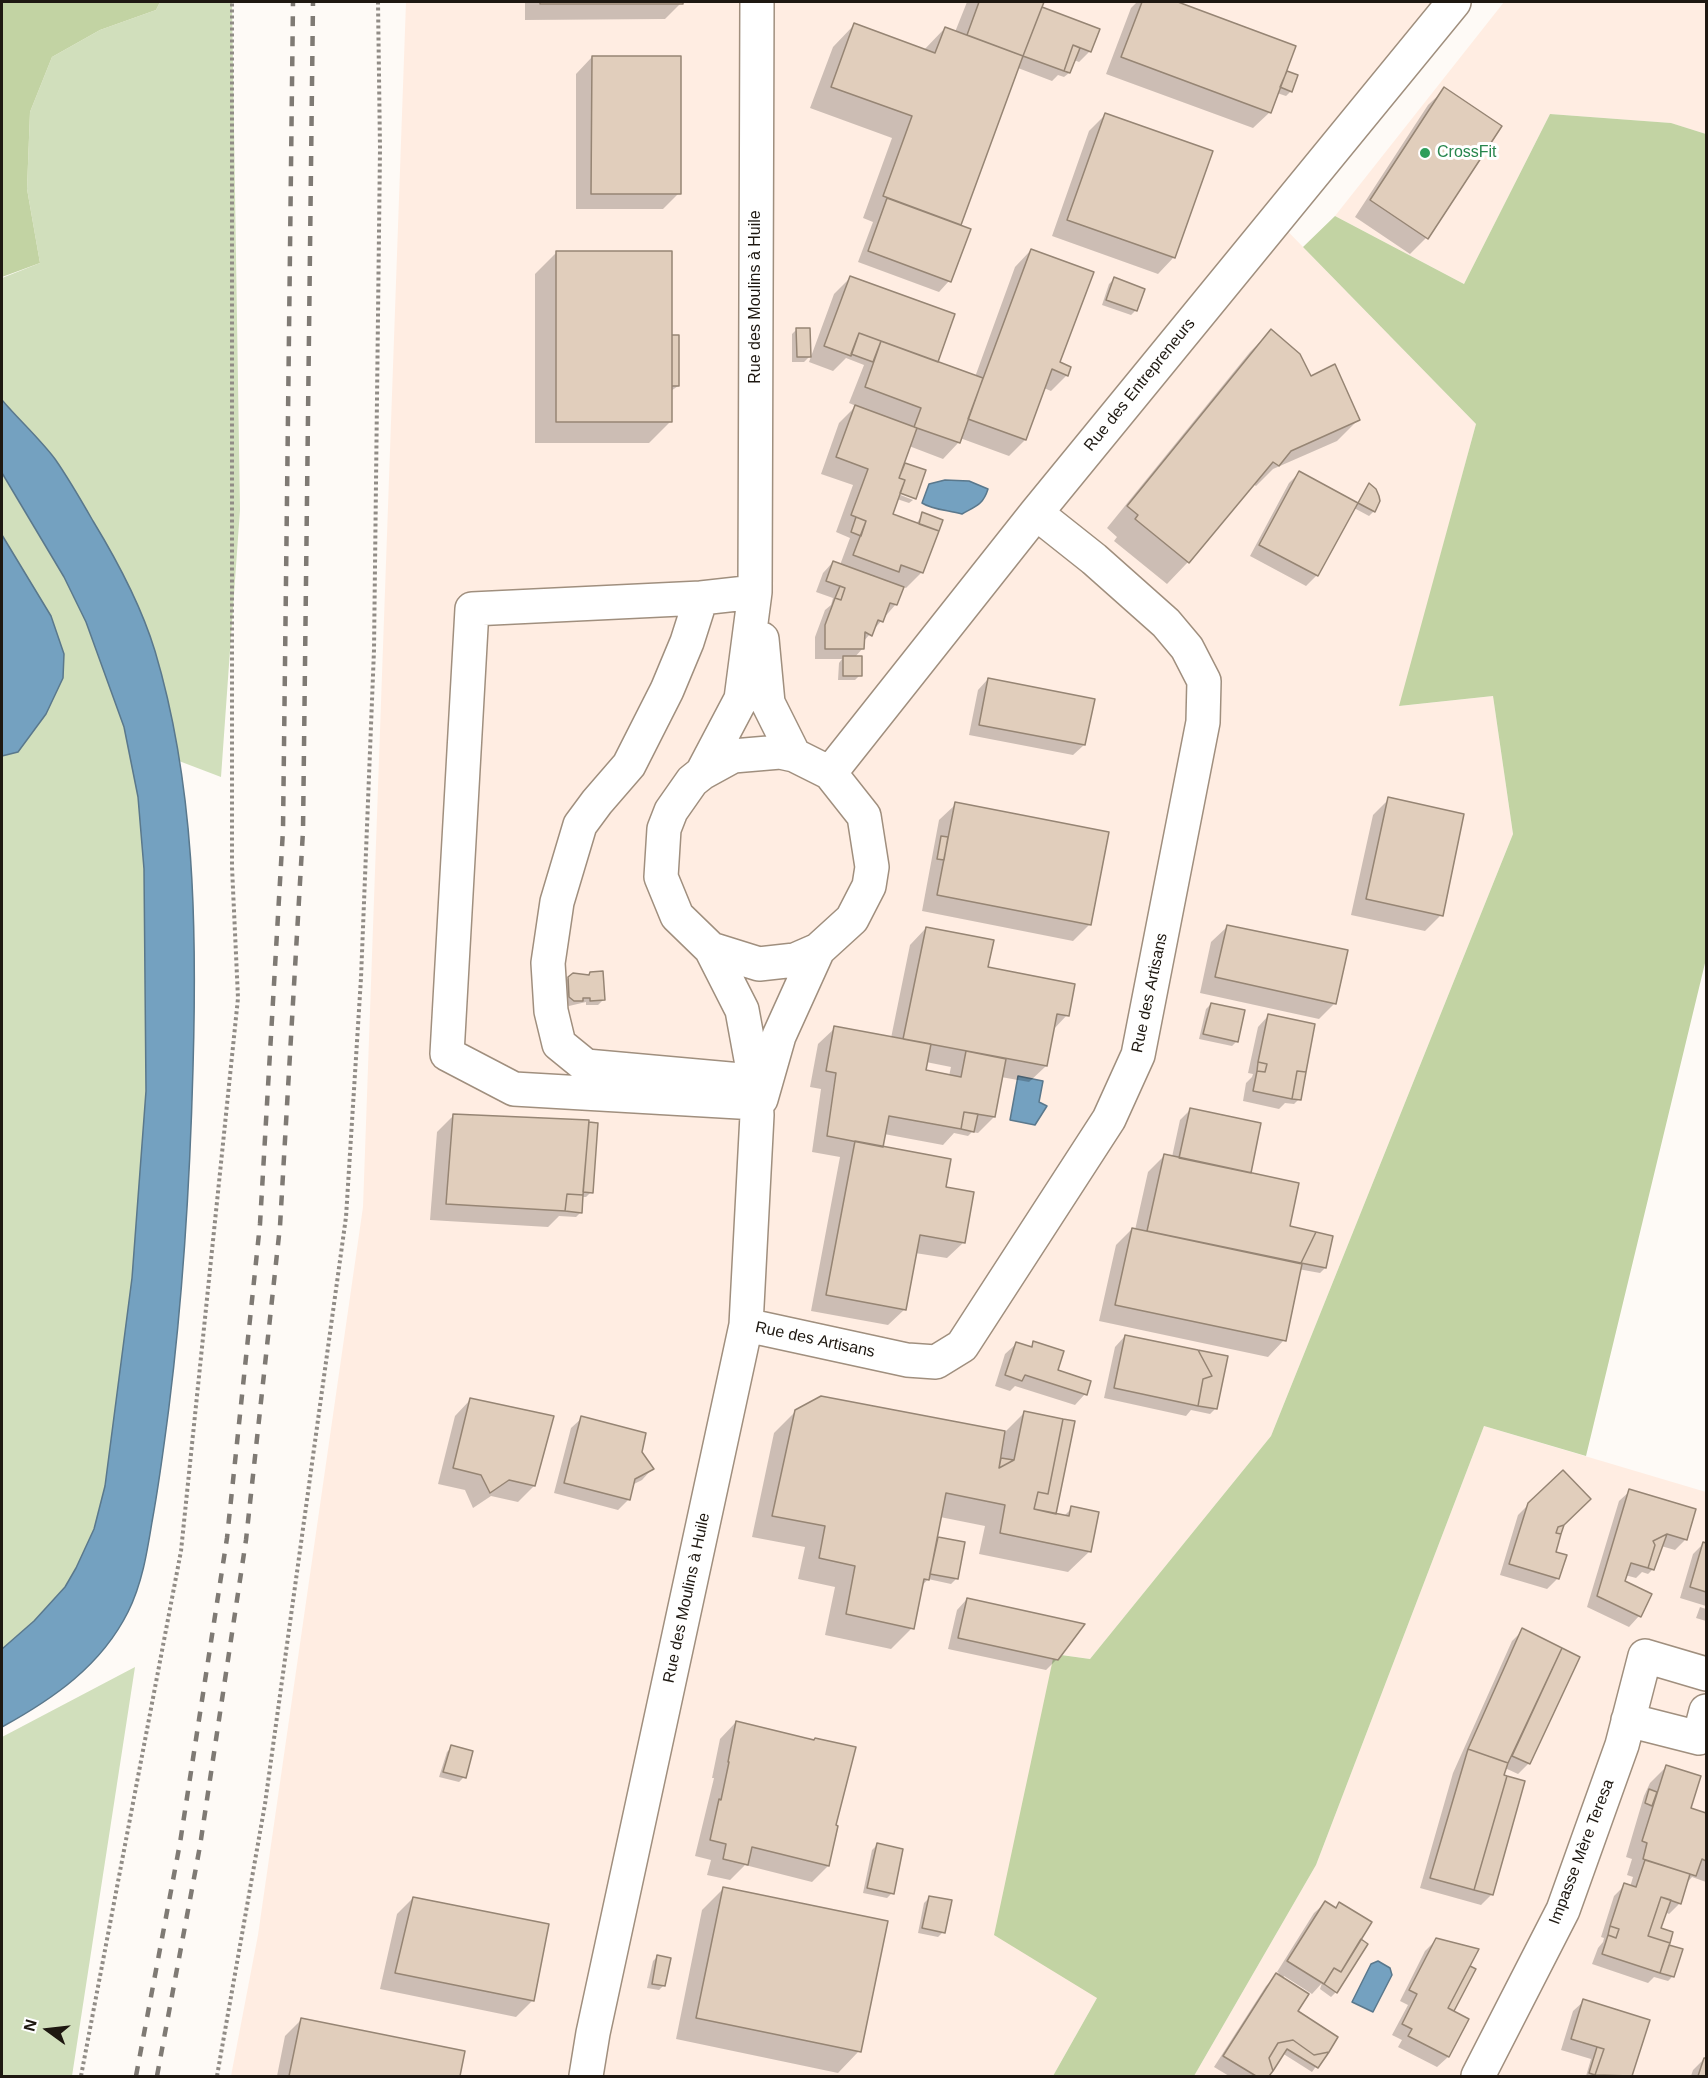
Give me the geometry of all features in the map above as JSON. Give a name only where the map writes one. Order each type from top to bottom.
[{"type":"street","name":"Rue des Moulins à Huile","points":[[757,2],[755,592],[768,703],[794,755]]},
{"type":"street","name":"Rue des Entrepreneurs","points":[[830,773],[1036,513],[1454,2]]},
{"type":"street","name":"Rue des Artisans","points":[[746,1325],[907,1360],[936,1362],[962,1346],[1109,1119],[1138,1055],[1203,722],[1204,681],[1187,648],[1166,623],[1094,559],[1036,513]]},
{"type":"street","name":"Rue des Moulins à Huile","points":[[702,773],[741,699],[755,592]]},
{"type":"street","points":[[755,592],[701,598],[472,609],[447,1054],[514,1089],[756,1100]]},
{"type":"street","points":[[701,598],[687,642],[671,680],[629,765],[580,825],[557,902],[548,963],[551,1011],[560,1044],[586,1066],[756,1100]]},
{"type":"street","points":[[780,752],[794,755],[830,773],[864,816],[872,867],[868,886],[852,920],[818,951],[795,960],[759,964],[711,949],[677,916],[661,877],[664,829],[671,811],[692,781],[733,756],[780,752]]},
{"type":"street","name":"Rue des Moulins à Huile","points":[[586,2076],[593,2033],[746,1325],[756,1100],[742,1010],[711,949]]},
{"type":"street","name":"Rue des Moulins à Huile","points":[[756,1100],[779,1036],[818,951]]},
{"type":"street","name":"Impasse Mère Teresa","points":[[1478,2076],[1563,1910],[1622,1745],[1645,1656],[1707,1674]]},
{"type":"street","points":[[1628,1720],[1699,1738],[1707,1711]]},
{"type":"path","points":[[81,2076],[181,1551],[238,998],[232,867],[232,2]]},
{"type":"path","points":[[217,2076],[265,1804],[346,1217],[361,978],[374,650],[380,149],[378,2]]},
{"type":"shaded area","points":[[406,2],[1435,2],[1421,22],[1264,207],[1476,424],[1400,706],[1493,696],[1513,834],[1271,1436],[1090,1659],[1055,1654],[1097,1998],[1053,2076],[231,2076],[258,1935],[363,1207]]},
{"type":"shaded area","points":[[1504,2],[1706,2],[1706,134],[1670,123],[1550,114],[1464,284],[1335,216]]},
{"type":"shaded area","points":[[1484,1426],[1706,1492],[1706,2076],[1194,2076],[1316,1865]]},
{"type":"green space","points":[[2,2],[160,2],[156,10],[100,30],[52,57],[30,112],[27,189],[40,263],[2,277]]},
{"type":"green space","points":[[160,2],[232,2],[240,510],[221,777],[179,761],[173,725],[142,615],[112,554],[54,458],[2,400],[2,278],[40,263],[27,189],[30,112],[52,57],[100,30],[156,10]]},
{"type":"green space","points":[[1550,114],[1671,123],[1706,134],[1706,959],[1586,1456],[1484,1426],[1316,1865],[1194,2076],[1053,2076],[1097,1998],[994,1935],[1054,1654],[1090,1659],[1271,1436],[1513,834],[1493,696],[1399,706],[1476,424],[1303,247],[1335,216],[1464,284]]},
{"type":"green space","points":[[2,474],[64,577],[86,622],[124,727],[138,797],[144,869],[146,1091],[132,1278],[105,1486],[94,1529],[65,1587],[34,1621],[2,1649],[2,756],[18,752],[17,561],[2,535]]},
{"type":"green space","points":[[135,1667],[72,2076],[2,2076],[2,1737]]},
{"type":"water","points":[[2,400],[49,451],[70,482],[120,568],[136,600],[155,651],[168,702],[186,805],[193,910],[194,1016],[192,1110],[182,1280],[165,1436],[143,1568],[128,1612],[117,1631],[90,1665],[57,1693],[2,1727],[2,1649],[34,1621],[65,1587],[94,1529],[105,1486],[132,1278],[146,1091],[144,869],[138,797],[124,727],[86,622],[64,577],[2,473]]},
{"type":"water","points":[[945,480],[969,481],[988,489],[981,502],[962,514],[936,509],[922,503],[929,484]]},
{"type":"water","points":[[2,535],[51,616],[64,654],[63,678],[46,714],[18,752],[2,756]]},
{"type":"water","points":[[1018,1076],[1043,1081],[1039,1102],[1047,1106],[1035,1125],[1010,1120]]},
{"type":"water","points":[[1378,1961],[1390,1968],[1392,1975],[1373,2012],[1352,2002],[1371,1964]]},
{"type":"building","points":[[540,2],[683,2],[683,4],[540,4]]},
{"type":"building","points":[[979,2],[1044,2],[1023,56],[967,35]]},
{"type":"building","points":[[1142,2],[1178,2],[1296,46],[1271,113],[1121,57]]},
{"type":"building","points":[[1042,7],[1100,29],[1091,52],[1073,45],[1064,71],[1023,56]]},
{"type":"building","points":[[854,23],[935,53],[945,27],[1023,56],[961,225],[883,196],[912,116],[831,87]]},
{"type":"building","points":[[1073,45],[1080,48],[1070,73],[1064,71]]},
{"type":"building","points":[[592,56],[681,56],[681,194],[591,194]]},
{"type":"building","points":[[1287,71],[1298,75],[1292,92],[1280,87]]},
{"type":"building","points":[[1444,87],[1502,126],[1428,239],[1370,200]]},
{"type":"building","points":[[1105,113],[1213,151],[1175,258],[1067,220]]},
{"type":"building","points":[[887,198],[971,229],[951,282],[868,251]]},
{"type":"building","points":[[1031,249],[1094,272],[1060,362],[1071,367],[1068,376],[1052,369],[1026,440],[968,419]]},
{"type":"building","points":[[556,251],[672,251],[672,422],[556,422]]},
{"type":"building","points":[[850,276],[955,314],[938,362],[859,333],[851,356],[824,346]]},
{"type":"building","points":[[1114,277],[1145,289],[1137,311],[1106,300]]},
{"type":"building","points":[[796,328],[810,328],[811,357],[797,357]]},
{"type":"building","points":[[1271,329],[1300,354],[1311,376],[1335,364],[1360,420],[1291,451],[1279,466],[1273,462],[1189,563],[1135,519],[1138,515],[1127,506]]},
{"type":"building","points":[[859,333],[881,341],[873,362],[851,354]]},
{"type":"building","points":[[672,335],[679,335],[679,386],[672,386]]},
{"type":"building","points":[[881,341],[983,378],[960,443],[914,427],[921,408],[865,387]]},
{"type":"building","points":[[855,405],[917,428],[899,478],[905,480],[893,514],[939,531],[923,573],[901,565],[899,572],[853,555],[866,521],[851,515],[868,469],[836,457]]},
{"type":"building","points":[[905,463],[926,470],[916,499],[900,493],[905,480],[899,478]]},
{"type":"building","points":[[1299,471],[1358,503],[1318,576],[1259,545]]},
{"type":"building","points":[[1369,483],[1376,489],[1379,496],[1380,501],[1375,512],[1358,503]]},
{"type":"building","points":[[922,512],[943,520],[939,531],[919,524]]},
{"type":"building","points":[[856,517],[866,521],[861,536],[851,532]]},
{"type":"building","points":[[833,561],[904,587],[897,605],[890,603],[883,622],[878,620],[872,636],[865,632],[864,649],[825,649],[825,625],[835,598],[841,600],[845,588],[826,581]]},
{"type":"building","points":[[840,586],[845,588],[841,600],[835,598]]},
{"type":"building","points":[[843,656],[862,656],[862,676],[843,676]]},
{"type":"building","points":[[988,678],[1095,699],[1085,745],[979,725]]},
{"type":"building","points":[[1388,797],[1464,814],[1443,916],[1366,899]]},
{"type":"building","points":[[955,802],[1109,832],[1091,925],[937,895]]},
{"type":"building","points":[[941,836],[948,837],[944,860],[937,859]]},
{"type":"building","points":[[1227,925],[1348,950],[1336,1004],[1215,977]]},
{"type":"building","points":[[926,927],[994,940],[988,967],[1075,984],[1069,1016],[1057,1014],[1047,1066],[903,1039]]},
{"type":"building","points":[[603,971],[605,1000],[590,1001],[590,998],[583,998],[583,1001],[574,1001],[569,997],[568,977],[573,973],[589,975],[590,972]]},
{"type":"building","points":[[1211,1003],[1245,1010],[1238,1042],[1203,1034]]},
{"type":"building","points":[[1268,1014],[1315,1024],[1306,1072],[1297,1071],[1292,1099],[1253,1091],[1257,1071],[1265,1072],[1267,1064],[1258,1062]]},
{"type":"building","points":[[834,1026],[931,1044],[926,1070],[961,1077],[966,1051],[1006,1059],[995,1117],[964,1112],[961,1129],[889,1116],[883,1147],[827,1136],[836,1073],[826,1071]]},
{"type":"building","points":[[1258,1062],[1267,1064],[1265,1072],[1257,1071]]},
{"type":"building","points":[[1297,1071],[1306,1072],[1301,1100],[1292,1099]]},
{"type":"building","points":[[1190,1108],[1261,1123],[1251,1173],[1179,1158]]},
{"type":"building","points":[[964,1112],[978,1114],[974,1132],[961,1129]]},
{"type":"building","points":[[453,1114],[589,1120],[583,1195],[567,1194],[565,1211],[446,1204]]},
{"type":"building","points":[[589,1122],[598,1123],[593,1193],[583,1192]]},
{"type":"building","points":[[855,1141],[951,1159],[946,1187],[974,1192],[965,1243],[920,1235],[906,1310],[826,1295]]},
{"type":"building","points":[[1164,1154],[1299,1183],[1290,1226],[1316,1232],[1301,1263],[1147,1231]]},
{"type":"building","points":[[567,1194],[583,1195],[582,1213],[565,1211]]},
{"type":"building","points":[[1132,1228],[1302,1264],[1286,1341],[1115,1305]]},
{"type":"building","points":[[1316,1232],[1333,1236],[1326,1268],[1301,1263]]},
{"type":"building","points":[[1125,1335],[1198,1350],[1212,1376],[1203,1379],[1198,1406],[1114,1388]]},
{"type":"building","points":[[1033,1341],[1064,1351],[1058,1370],[1091,1381],[1087,1395],[1025,1375],[1022,1381],[1005,1375],[1016,1342],[1032,1347]]},
{"type":"building","points":[[1198,1350],[1228,1356],[1217,1409],[1198,1406],[1203,1379],[1212,1376]]},
{"type":"building","points":[[821,1396],[1005,1431],[999,1468],[1014,1460],[1024,1411],[1063,1419],[1048,1494],[1038,1492],[1034,1509],[1069,1516],[1071,1506],[1099,1512],[1091,1552],[1000,1533],[1005,1505],[946,1493],[929,1580],[924,1579],[914,1629],[846,1614],[855,1566],[819,1558],[825,1526],[772,1516],[795,1410]]},
{"type":"building","points":[[470,1398],[554,1416],[535,1486],[509,1480],[490,1493],[481,1475],[453,1468]]},
{"type":"building","points":[[581,1416],[646,1433],[642,1452],[654,1469],[635,1479],[630,1500],[564,1483]]},
{"type":"building","points":[[1063,1419],[1075,1421],[1056,1514],[1034,1509],[1038,1492],[1048,1494]]},
{"type":"building","points":[[1001,1458],[1014,1460],[999,1468]]},
{"type":"building","points":[[1563,1470],[1591,1499],[1564,1525],[1558,1527],[1556,1533],[1561,1534],[1556,1552],[1567,1555],[1559,1579],[1509,1564],[1528,1503]]},
{"type":"building","points":[[1629,1489],[1696,1509],[1687,1540],[1667,1534],[1653,1541],[1655,1545],[1648,1568],[1631,1563],[1625,1581],[1652,1594],[1641,1617],[1597,1596]]},
{"type":"building","points":[[1564,1525],[1561,1534],[1556,1533],[1558,1527]]},
{"type":"building","points":[[1667,1534],[1654,1570],[1648,1568],[1655,1545],[1653,1541]]},
{"type":"building","points":[[938,1537],[965,1542],[958,1579],[930,1574]]},
{"type":"building","points":[[1703,1542],[1706,1543],[1706,1592],[1690,1587]]},
{"type":"building","points":[[967,1598],[1085,1624],[1058,1660],[958,1638]]},
{"type":"building","points":[[1522,1628],[1562,1648],[1508,1763],[1468,1749]]},
{"type":"building","points":[[1562,1648],[1580,1657],[1530,1764],[1512,1756]]},
{"type":"building","points":[[736,1721],[814,1740],[815,1738],[856,1747],[836,1825],[838,1826],[829,1866],[752,1847],[748,1865],[723,1859],[726,1844],[710,1840],[719,1799],[721,1800]]},
{"type":"building","points":[[451,1745],[473,1751],[466,1778],[443,1772]]},
{"type":"building","points":[[1468,1749],[1508,1763],[1504,1775],[1507,1776],[1474,1890],[1430,1878]]},
{"type":"building","points":[[1666,1765],[1701,1776],[1691,1808],[1706,1813],[1706,1861],[1702,1859],[1696,1876],[1643,1859],[1647,1843],[1642,1841]]},
{"type":"building","points":[[1507,1776],[1525,1781],[1493,1895],[1474,1890]]},
{"type":"building","points":[[1649,1789],[1657,1792],[1652,1806],[1645,1803]]},
{"type":"building","points":[[877,1843],[903,1849],[894,1894],[867,1888]]},
{"type":"building","points":[[1645,1860],[1690,1874],[1681,1904],[1661,1897],[1648,1936],[1670,1943],[1660,1973],[1602,1954],[1608,1935],[1616,1938],[1619,1929],[1610,1926],[1624,1883],[1636,1887]]},
{"type":"building","points":[[723,1887],[888,1921],[861,2052],[696,2018]]},
{"type":"building","points":[[929,1896],[952,1900],[945,1933],[922,1928]]},
{"type":"building","points":[[413,1897],[549,1924],[534,2001],[395,1973]]},
{"type":"building","points":[[1661,1897],[1671,1900],[1661,1928],[1673,1932],[1670,1943],[1648,1936]]},
{"type":"building","points":[[1325,1901],[1336,1908],[1339,1902],[1372,1922],[1341,1972],[1334,1968],[1324,1984],[1287,1961]]},
{"type":"building","points":[[1610,1926],[1619,1929],[1616,1938],[1608,1935]]},
{"type":"building","points":[[1436,1938],[1479,1949],[1448,2008],[1469,2019],[1449,2057],[1408,2036],[1412,2029],[1402,2024],[1417,1994],[1409,1990]]},
{"type":"building","points":[[1361,1939],[1368,1944],[1337,1993],[1324,1984],[1334,1968],[1341,1972]]},
{"type":"building","points":[[1669,1945],[1683,1949],[1674,1977],[1660,1973]]},
{"type":"building","points":[[657,1955],[671,1958],[665,1986],[652,1984]]},
{"type":"building","points":[[1470,1966],[1476,1969],[1454,2011],[1448,2008]]},
{"type":"building","points":[[1276,1973],[1309,1994],[1298,2011],[1338,2037],[1329,2052],[1314,2055],[1293,2040],[1278,2043],[1269,2058],[1273,2071],[1269,2076],[1256,2076],[1223,2056]]},
{"type":"building","points":[[1583,1999],[1650,2020],[1632,2076],[1595,2075],[1604,2049],[1571,2039]]},
{"type":"building","points":[[301,2018],[465,2051],[460,2076],[289,2076]]},
{"type":"building","points":[[1293,2040],[1314,2055],[1329,2052],[1318,2068],[1287,2049],[1273,2071],[1269,2058],[1278,2043]]},
{"type":"building","points":[[1597,2047],[1604,2049],[1595,2075],[1589,2073]]},
{"type":"building","points":[[1704,2058],[1706,2058],[1706,2076],[1698,2076]]},
{"type":"railway","points":[[136,2076],[180,1843],[227,1538],[260,1224],[283,830],[293,2]]},
{"type":"railway","points":[[157,2076],[200,1846],[246,1540],[280,1226],[303,831],[313,2]]},
{"type":"place","name":"CrossFit","points":[[1425,153]]}]
